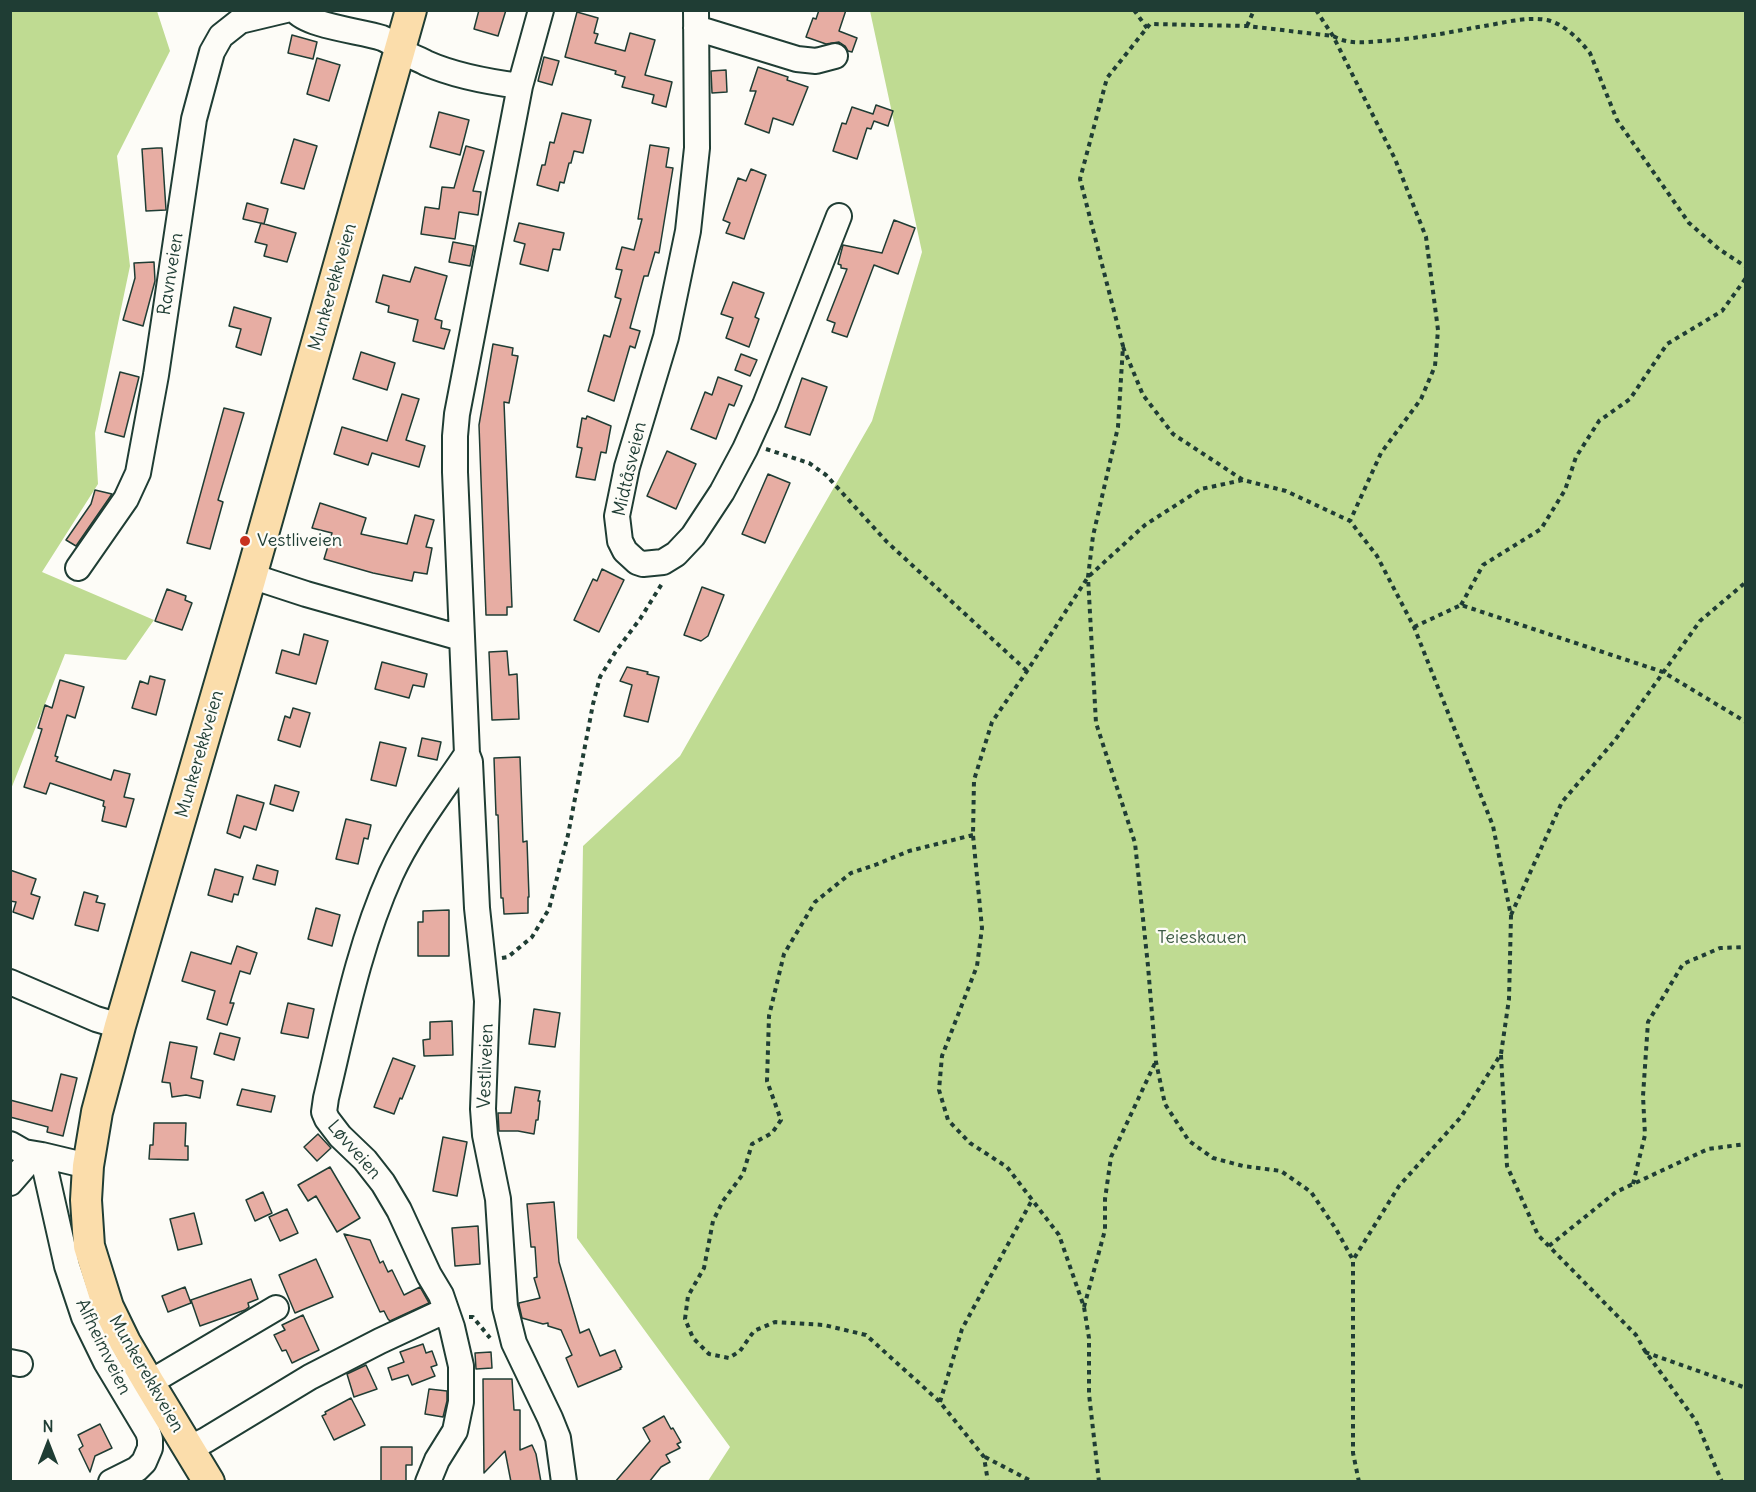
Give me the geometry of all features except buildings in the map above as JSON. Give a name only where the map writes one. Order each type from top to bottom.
[{"type":"main road","name":"Munkerekkveien","points":[[209,1482],[125,1342],[108,1307],[89,1246],[86,1216],[88,1166],[98,1112],[120,1026],[252,576],[392,53],[411,10]]},
{"type":"street","name":"Ravnveien","points":[[78,568],[126,499],[138,473],[156,375],[194,119],[212,52],[221,36],[240,21],[286,10]]},
{"type":"street","points":[[295,10],[306,19],[382,38],[392,53],[407,54],[449,70],[520,86],[542,10]]},
{"type":"street","name":"Midtåsveien","points":[[676,555],[656,564],[637,562],[625,551],[620,541],[617,516],[627,467],[666,337],[688,231],[697,148],[696,19],[797,59],[823,61],[835,56]]},
{"type":"street","name":"Vestliveien","points":[[520,86],[457,414],[454,436],[455,472],[467,754],[470,762],[477,908],[487,1001],[483,1109],[485,1135],[498,1199],[505,1307],[514,1343],[558,1438],[564,1482]]},
{"type":"street","points":[[676,555],[693,536],[722,492],[748,442],[839,216]]},
{"type":"street","points":[[252,576],[306,594],[461,638]]},
{"type":"street","name":"Løvveien","points":[[428,1482],[437,1460],[455,1431],[461,1402],[461,1366],[452,1327],[442,1313],[441,1295],[383,1183],[365,1160],[331,1126],[324,1112],[349,1001],[380,901],[405,846],[467,754]]},
{"type":"street","points":[[10,982],[96,1019],[120,1026]]},
{"type":"street","points":[[10,1144],[24,1152],[88,1166]]},
{"type":"street","points":[[10,1183],[32,1159],[42,1155]]},
{"type":"street","name":"Alfheimveien","points":[[42,1155],[67,1266],[84,1317],[106,1362],[148,1432],[150,1440],[150,1448],[144,1462],[137,1469],[111,1482]]},
{"type":"street","points":[[149,1383],[276,1308]]},
{"type":"street","points":[[190,1448],[310,1377],[380,1341],[442,1313]]},
{"type":"path","points":[[1134,10],[1147,28]]},
{"type":"path","points":[[1247,26],[1254,10]]},
{"type":"path","points":[[1316,10],[1333,36],[1395,159],[1426,237],[1438,330],[1435,366],[1421,399],[1381,453],[1350,521]]},
{"type":"path","points":[[1722,1482],[1696,1421],[1644,1352],[1636,1335],[1538,1235],[1507,1166],[1501,1054],[1509,999],[1510,916],[1493,826],[1414,627],[1377,556],[1350,521],[1286,490],[1243,480],[1173,434],[1143,395],[1123,346],[1080,179],[1107,78],[1150,24],[1247,26],[1333,36],[1351,43],[1443,34],[1527,19],[1546,20],[1560,25],[1590,53],[1617,120],[1689,223],[1719,249],[1746,267]]},
{"type":"path","points":[[1414,627],[1461,605],[1484,565],[1541,529],[1564,490],[1576,457],[1599,421],[1630,399],[1667,344],[1722,311],[1746,278]]},
{"type":"path","points":[[1123,346],[1118,427],[1093,536],[1088,577],[1096,723],[1135,843],[1149,966],[1156,1062],[1165,1104],[1189,1141],[1213,1158],[1243,1166],[1281,1171],[1311,1192],[1336,1229],[1353,1260],[1353,1453],[1359,1482]]},
{"type":"path","points":[[748,442],[809,463],[826,475],[887,542],[1027,671]]},
{"type":"path","points":[[1099,1482],[1089,1394],[1089,1338],[1084,1307],[1059,1235],[1007,1167],[970,1143],[948,1120],[939,1090],[942,1056],[977,966],[982,928],[973,835],[974,780],[992,722],[1088,577],[1145,525],[1201,489],[1243,480]]},
{"type":"path","points":[[484,961],[508,957],[532,937],[549,909],[568,835],[600,677],[658,590],[676,555]]},
{"type":"path","points":[[1510,916],[1562,802],[1615,740],[1700,621],[1746,582]]},
{"type":"path","points":[[1461,605],[1663,672],[1746,722]]},
{"type":"path","points":[[973,835],[909,851],[851,873],[815,902],[784,954],[769,1016],[767,1081],[781,1120],[771,1133],[752,1144],[743,1173],[723,1201],[713,1221],[704,1269],[688,1296],[685,1320],[693,1338],[709,1354],[729,1358],[740,1350],[754,1330],[775,1322],[824,1324],[866,1335],[940,1402],[984,1457],[1033,1482]]},
{"type":"path","points":[[1632,1184],[1645,1135],[1643,1096],[1648,1022],[1683,964],[1720,948],[1746,947]]},
{"type":"path","points":[[1353,1260],[1399,1186],[1461,1116],[1501,1054]]},
{"type":"path","points":[[1084,1307],[1105,1230],[1105,1198],[1111,1157],[1156,1062]]},
{"type":"path","points":[[1548,1246],[1616,1192],[1708,1149],[1746,1144]]},
{"type":"path","points":[[940,1402],[962,1329],[1032,1200]]},
{"type":"path","points":[[442,1313],[473,1317],[492,1340]]},
{"type":"path","points":[[1644,1352],[1746,1388]]},
{"type":"path","points":[[984,1457],[988,1482]]},
{"type":"green space","points":[[11,10],[157,11],[170,51],[117,156],[130,266],[95,433],[98,484],[42,572],[154,620],[126,660],[65,654],[11,789]]},
{"type":"green space","name":"Teieskauen","points":[[870,11],[1745,11],[1745,1481],[708,1481],[730,1447],[577,1238],[583,846],[680,756],[872,421],[922,252]]},
{"type":"place","name":"Vestliveien","points":[[245,541]]}]
